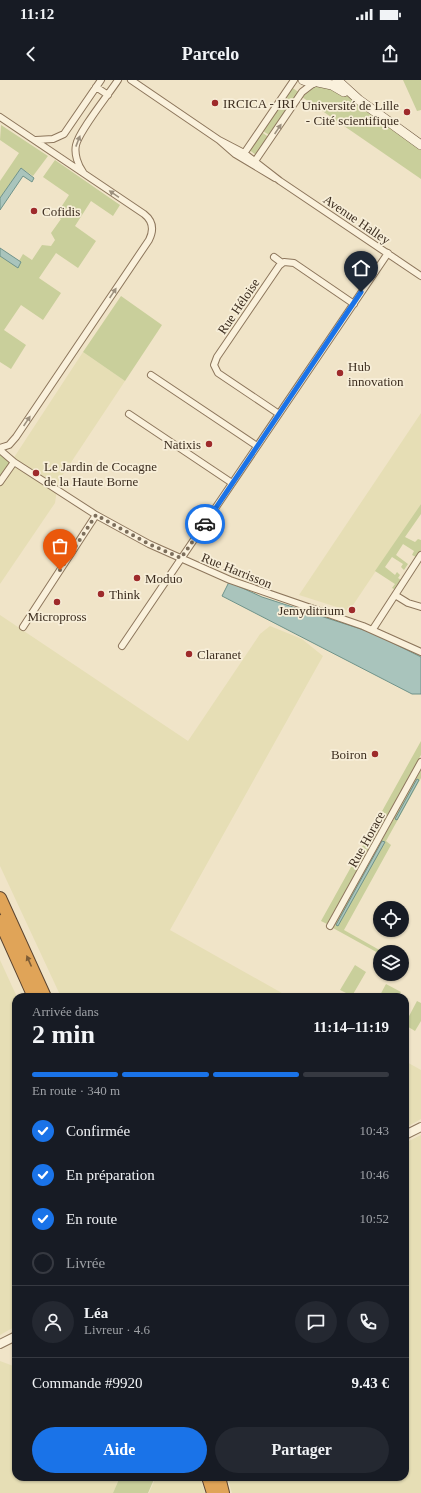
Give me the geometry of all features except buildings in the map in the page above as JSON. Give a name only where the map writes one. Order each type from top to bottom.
[{"type":"highway","points":[[0,898],[43,993]]},
{"type":"highway","points":[[0,921],[32,993]]},
{"type":"highway","points":[[209,1481],[213,1493]]},
{"type":"highway","points":[[220,1481],[223,1493]]},
{"type":"main road","points":[[303,80],[318,81],[335,87],[360,100]]},
{"type":"main road","points":[[338,80],[360,100],[421,145]]},
{"type":"street","points":[[36,140],[53,140],[64,134],[101,80]]},
{"type":"street","points":[[87,176],[79,166],[76,153],[76,144],[81,134],[118,80]]},
{"type":"street","name":"Avenue Halley","points":[[131,80],[219,140],[244,160],[280,180]]},
{"type":"street","points":[[244,160],[244,153],[294,80]]},
{"type":"street","points":[[250,164],[256,161],[302,92],[318,81]]},
{"type":"street","points":[[96,86],[108,95]]},
{"type":"street","points":[[0,117],[148,217],[152,224],[152,234],[16,438],[9,445],[0,449]]},
{"type":"street","name":"Avenue Halley","points":[[219,140],[256,161],[280,180],[421,276]]},
{"type":"street","points":[[122,646],[388,253]]},
{"type":"street","points":[[274,257],[282,263],[294,263],[354,304]]},
{"type":"street","name":"Rue Héloise","points":[[279,414],[218,373],[214,365],[217,357],[282,263]]},
{"type":"street","points":[[151,375],[257,446]]},
{"type":"street","points":[[129,414],[232,483]]},
{"type":"street","name":"Rue Harrisson","points":[[0,449],[14,462],[96,515],[149,544],[261,592],[373,629],[421,652]]},
{"type":"street","points":[[0,482],[14,462]]},
{"type":"street","points":[[23,627],[96,515]]},
{"type":"street","points":[[373,629],[421,555]]},
{"type":"street","points":[[395,595],[408,603],[421,607]]},
{"type":"street","name":"Rue Horace","points":[[330,926],[421,762]]},
{"type":"street","points":[[409,1133],[421,1127]]},
{"type":"street","points":[[0,1344],[12,1338]]},
{"type":"shaded area","name":"Le Jardin de Cocagne de la Haute Borne","points":[[83,352],[125,381],[58,482],[55,503],[0,584],[0,485],[11,462]]},
{"type":"shaded area","points":[[421,413],[421,504],[349,611],[299,595]]},
{"type":"shaded area","points":[[0,615],[188,741],[260,634],[270,626],[302,639],[323,656],[170,930],[282,993],[59,993],[0,866]]},
{"type":"shaded area","points":[[0,960],[15,993],[12,993],[12,1328],[0,1335]]},
{"type":"shaded area","points":[[409,1063],[421,1070],[421,1119],[409,1126]]},
{"type":"shaded area","points":[[421,1135],[421,1493],[232,1493],[228,1481],[409,1481],[409,1141]]},
{"type":"shaded area","points":[[0,1361],[12,1366],[12,1481],[118,1481],[113,1493],[0,1493]]},
{"type":"shaded area","points":[[154,1481],[201,1481],[205,1493],[149,1493]]},
{"type":"green space","points":[[403,80],[421,80],[421,110],[417,111]]},
{"type":"green space","points":[[327,85],[348,95],[421,149],[421,179],[302,97],[307,91],[313,88]]},
{"type":"green space","points":[[291,87],[300,93],[271,136],[261,130]]},
{"type":"green space","points":[[1,125],[48,156],[33,176],[21,168],[0,198],[0,181],[19,153],[0,140]]},
{"type":"green space","points":[[260,131],[270,138],[256,155],[248,149]]},
{"type":"green space","points":[[55,160],[120,205],[113,216],[91,201],[75,226],[96,241],[78,268],[56,253],[39,278],[61,293],[43,320],[21,305],[4,330],[26,345],[11,369],[0,362],[0,256],[16,266],[23,254],[32,260],[42,245],[51,246],[55,240],[51,233],[61,219],[56,215],[69,195],[43,177]]},
{"type":"green space","points":[[121,296],[162,325],[125,381],[83,352]]},
{"type":"green space","points":[[0,454],[11,462],[0,478]]},
{"type":"green space","points":[[421,504],[421,514],[405,537],[415,542],[418,539],[421,540],[421,550],[416,557],[412,555],[414,551],[403,544],[396,555],[408,564],[404,570],[401,567],[403,564],[392,557],[385,567],[395,575],[397,572],[400,575],[398,578],[401,580],[394,589],[392,588],[395,584],[375,571]]},
{"type":"green space","points":[[421,741],[421,755],[327,924],[321,921]]},
{"type":"green space","points":[[421,770],[421,778],[386,841],[391,845],[344,930],[373,946],[373,950],[333,928]]},
{"type":"green space","points":[[355,965],[366,972],[354,993],[346,993],[340,990]]},
{"type":"green space","points":[[386,984],[401,992],[400,993],[381,993]]},
{"type":"green space","points":[[417,1001],[421,1003],[421,1021],[415,1031],[409,1027],[409,1016]]},
{"type":"green space","points":[[118,1481],[153,1481],[148,1493],[113,1493]]},
{"type":"water","points":[[21,168],[34,178],[32,182],[23,176],[0,210],[0,198]]},
{"type":"water","points":[[0,248],[21,262],[18,268],[0,256]]},
{"type":"water","points":[[229,582],[262,597],[373,633],[421,657],[421,694],[412,694],[222,596]]},
{"type":"water","points":[[417,779],[419,780],[397,820],[395,819]]},
{"type":"water","points":[[382,841],[385,842],[338,926],[336,925]]},
{"type":"way so far","points":[[60,570],[96,515],[149,544],[181,558],[205,524]]},
{"type":"place","name":"IRCICA - IRI","points":[[215,103]]},
{"type":"place","name":"Université de Lille ‐ Cité scientifique","points":[[407,112]]},
{"type":"place","name":"Cofidis","points":[[34,211]]},
{"type":"place","name":"Hub innovation","points":[[340,373]]},
{"type":"place","name":"Natixis","points":[[209,444]]},
{"type":"place","name":"Le Jardin de Cocagne de la Haute Borne","points":[[36,473]]},
{"type":"place","name":"Moduo","points":[[137,578]]},
{"type":"place","name":"Think","points":[[101,594]]},
{"type":"place","name":"Micropross","points":[[57,602]]},
{"type":"place","name":"Jemyditrium","points":[[352,610]]},
{"type":"place","name":"Claranet","points":[[189,654]]},
{"type":"place","name":"Boiron","points":[[375,754]]},
{"type":"route","points":[[205,524],[361,292]]}]
